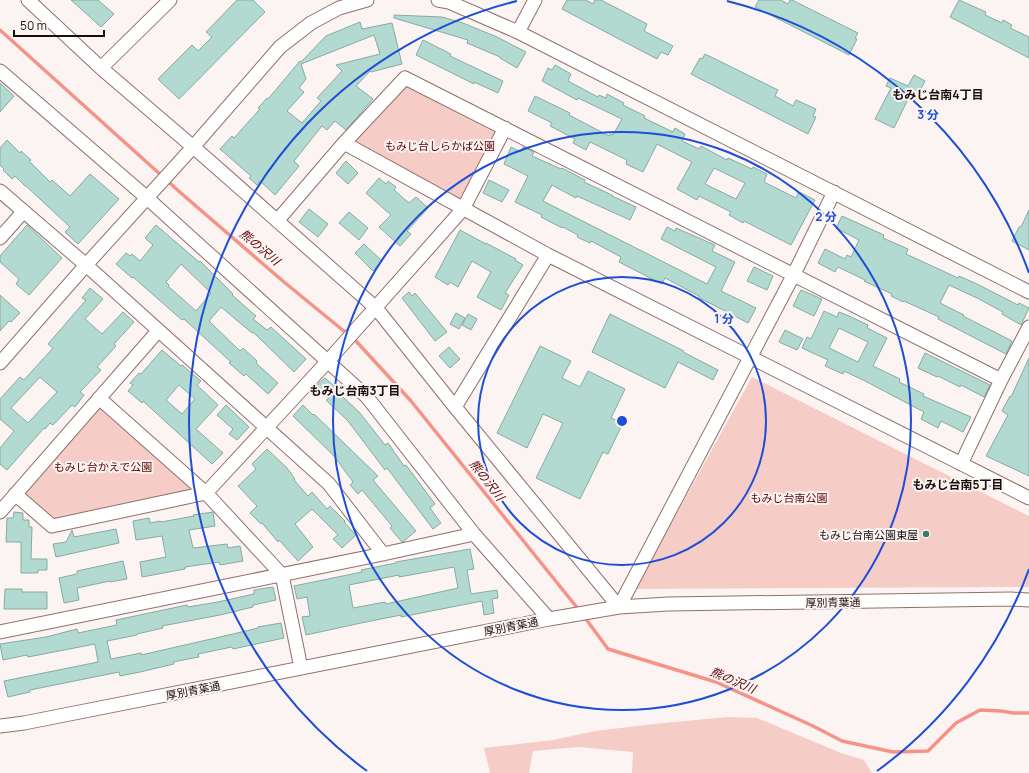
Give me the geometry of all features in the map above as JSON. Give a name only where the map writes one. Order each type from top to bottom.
[{"type":"street","points":[[28,0],[101,68],[376,308],[619,607],[794,274],[834,192]]},
{"type":"street","points":[[101,68],[170,0]]},
{"type":"street","points":[[0,364],[280,47],[311,23],[339,8],[367,0]]},
{"type":"street","points":[[438,0],[449,2],[518,32],[1029,292]]},
{"type":"street","points":[[518,32],[535,0]]},
{"type":"street","points":[[0,71],[146,197],[367,397],[474,534],[549,618]]},
{"type":"street","points":[[277,221],[344,143],[405,78],[1002,380]]},
{"type":"street","points":[[15,494],[52,526],[206,493],[367,318],[463,209],[505,128]]},
{"type":"street","points":[[344,143],[548,255],[1029,498]]},
{"type":"street","points":[[0,191],[86,265],[158,332],[329,484],[383,554]]},
{"type":"street","points":[[0,238],[23,212]]},
{"type":"street","points":[[455,407],[548,255]]},
{"type":"street","points":[[961,464],[1029,327]]},
{"type":"street","points":[[0,512],[158,332]]},
{"type":"street","points":[[99,398],[206,493],[282,575],[301,668]]},
{"type":"street","points":[[0,632],[282,575],[474,534]]},
{"type":"street","name":"厚別青葉通","points":[[0,726],[24,723],[549,618],[619,607],[668,604],[1029,600]]},
{"type":"green space","name":"もみじ台しらかば公園","points":[[405,78],[505,128],[463,209],[344,143]]},
{"type":"green space","name":"もみじ台南公園","points":[[752,377],[1029,516],[1029,587],[635,589]]},
{"type":"green space","name":"もみじ台かえで公園","points":[[99,398],[206,493],[52,526],[15,494]]},
{"type":"green space","points":[[727,717],[757,718],[841,753],[864,760],[872,773],[632,773],[633,752],[579,747],[533,751],[529,773],[490,773],[484,748],[553,740],[595,731]]},
{"type":"building","points":[[71,0],[98,0],[114,14],[101,27]]},
{"type":"building","points":[[237,0],[253,0],[265,12],[179,99],[158,79],[192,45],[198,51],[212,37],[206,32]]},
{"type":"building","points":[[567,0],[586,0],[593,4],[595,0],[601,0],[647,24],[644,31],[673,46],[668,55],[661,52],[657,59],[562,9]]},
{"type":"building","points":[[759,0],[781,0],[788,4],[790,0],[792,0],[858,33],[855,38],[857,39],[849,55],[755,7]]},
{"type":"building","points":[[959,0],[986,12],[985,15],[1002,23],[1003,20],[1012,25],[1010,28],[1029,37],[1029,58],[950,17]]},
{"type":"building","points":[[394,15],[442,17],[463,23],[497,37],[526,52],[517,68],[500,57],[467,43],[468,40],[394,18]]},
{"type":"building","points":[[360,22],[362,29],[392,23],[402,64],[370,71],[356,86],[373,99],[346,130],[335,121],[327,130],[322,126],[294,161],[299,166],[275,195],[260,181],[257,185],[249,178],[251,176],[220,149],[232,136],[234,138],[260,109],[258,108],[267,98],[268,99],[300,61],[301,62],[326,36]],"holes":[[[374,35],[380,54],[336,65],[342,71],[317,98],[321,101],[302,123],[287,111],[304,92],[299,88],[306,79],[301,64]]]},
{"type":"building","points":[[423,40],[451,54],[450,56],[503,81],[498,93],[474,82],[474,84],[416,55]]},
{"type":"building","points":[[705,54],[778,90],[775,96],[793,106],[796,100],[816,109],[813,116],[816,117],[808,134],[691,74],[700,58],[702,59]]},
{"type":"building","points":[[555,65],[571,74],[568,81],[598,97],[599,95],[606,98],[607,94],[624,103],[623,105],[645,116],[644,118],[673,132],[675,128],[685,134],[682,141],[699,149],[701,146],[727,160],[728,158],[767,174],[764,182],[796,198],[799,192],[815,200],[791,245],[744,221],[743,223],[729,215],[731,212],[699,196],[697,200],[677,189],[692,162],[657,144],[643,172],[626,164],[627,160],[590,142],[586,150],[573,143],[575,139],[550,126],[552,123],[528,111],[535,96],[570,113],[569,115],[609,136],[610,134],[613,135],[622,119],[578,98],[577,100],[542,81],[548,68],[552,70]],"holes":[[[714,168],[745,183],[736,199],[705,184]]]},
{"type":"building","points":[[914,75],[925,81],[915,100],[909,97],[894,128],[875,119],[891,88],[886,86],[890,78],[908,86]]},
{"type":"building","points":[[0,83],[14,96],[0,112]]},
{"type":"building","points":[[7,140],[20,153],[21,151],[31,160],[29,161],[50,182],[52,180],[70,196],[90,174],[119,199],[78,244],[65,232],[70,227],[15,176],[12,179],[3,170],[4,169],[0,165],[0,148]]},
{"type":"building","points":[[511,147],[521,152],[523,147],[534,152],[532,156],[561,169],[562,168],[585,180],[584,182],[636,207],[630,220],[577,196],[576,198],[552,185],[543,201],[707,284],[716,267],[661,239],[667,227],[675,231],[676,228],[715,245],[712,251],[735,262],[721,291],[756,308],[748,323],[665,278],[662,284],[619,262],[621,257],[591,241],[590,243],[577,237],[578,235],[541,217],[542,215],[515,202],[528,176],[504,164]]},
{"type":"building","points":[[346,161],[358,173],[348,184],[336,173]]},
{"type":"building","points":[[379,178],[386,184],[388,181],[396,187],[394,190],[409,203],[416,197],[428,208],[407,231],[411,234],[400,246],[379,227],[391,215],[366,193]]},
{"type":"building","points":[[489,180],[509,190],[502,202],[483,193]]},
{"type":"building","points":[[309,209],[328,224],[318,237],[299,222]]},
{"type":"building","points":[[1029,210],[1029,250],[1012,241]]},
{"type":"building","points":[[349,212],[368,228],[359,240],[339,223]]},
{"type":"building","points":[[842,216],[884,235],[883,238],[908,249],[906,254],[958,278],[959,276],[977,284],[1018,305],[1019,303],[1029,308],[1021,325],[1002,314],[1003,312],[949,285],[940,303],[1012,341],[1006,354],[938,319],[939,317],[891,296],[892,294],[864,281],[865,280],[838,267],[835,272],[818,263],[825,249],[845,259],[847,255],[851,257],[859,240],[836,228]]},
{"type":"building","points":[[27,225],[62,258],[29,295],[16,284],[19,279],[0,262],[0,256]]},
{"type":"building","points":[[156,225],[199,262],[200,261],[233,294],[232,295],[256,316],[253,319],[267,330],[271,327],[306,359],[294,372],[253,332],[252,333],[221,307],[209,321],[240,351],[243,348],[257,361],[256,363],[278,383],[268,394],[246,374],[244,376],[184,319],[182,320],[116,264],[126,253],[130,256],[132,254],[140,261],[153,245],[145,238]],"holes":[[[181,264],[211,293],[196,311],[168,286],[169,285],[166,282]]]},
{"type":"building","points":[[460,230],[516,259],[515,260],[523,265],[505,293],[509,295],[501,310],[477,297],[491,272],[472,261],[458,287],[450,282],[448,285],[435,277]]},
{"type":"building","points":[[364,244],[382,261],[373,271],[355,253]]},
{"type":"building","points":[[754,267],[773,276],[767,290],[747,281]]},
{"type":"building","points":[[90,288],[103,299],[85,319],[102,334],[123,312],[134,322],[114,344],[116,346],[97,367],[101,370],[80,392],[84,395],[75,407],[72,405],[53,425],[50,423],[45,429],[44,428],[7,470],[0,464],[0,448],[14,431],[0,419],[0,399],[20,377],[24,380],[53,348],[48,344],[86,300],[82,298]],"holes":[[[40,377],[57,392],[28,423],[11,408]]]},
{"type":"building","points":[[801,290],[822,299],[814,316],[793,306]]},
{"type":"building","points":[[409,292],[412,296],[415,293],[447,332],[435,341],[402,298]]},
{"type":"building","points":[[0,295],[20,313],[11,322],[9,321],[0,331]]},
{"type":"building","points":[[824,311],[837,317],[839,312],[868,325],[867,328],[887,338],[873,366],[900,379],[899,382],[924,394],[923,396],[971,417],[963,432],[941,421],[938,428],[921,419],[924,412],[844,371],[843,374],[825,366],[828,360],[802,348],[807,337],[811,339]],"holes":[[[839,328],[868,342],[858,362],[829,348]]]},
{"type":"building","points":[[456,313],[465,318],[459,329],[450,324]]},
{"type":"building","points":[[468,314],[477,319],[471,330],[462,325]]},
{"type":"building","points":[[610,314],[684,351],[683,352],[718,370],[713,380],[678,362],[665,388],[592,352]]},
{"type":"building","points":[[785,330],[803,339],[797,350],[779,342]]},
{"type":"building","points":[[540,346],[571,361],[562,378],[580,387],[588,371],[625,389],[611,418],[623,423],[608,454],[603,452],[580,499],[536,478],[563,423],[543,414],[527,448],[497,433]]},
{"type":"building","points":[[449,347],[460,359],[450,368],[439,356]]},
{"type":"building","points":[[162,350],[201,381],[197,385],[218,405],[196,429],[223,453],[212,464],[143,401],[142,403],[128,391],[133,385],[130,383],[139,373],[141,374]],"holes":[[[179,385],[195,399],[182,414],[166,400]]]},
{"type":"building","points":[[925,353],[990,385],[984,397],[961,385],[960,387],[918,368]]},
{"type":"building","points":[[1029,358],[1029,476],[986,456],[1008,415],[1002,411],[1010,396],[1011,397]]},
{"type":"building","points":[[325,378],[344,393],[342,396],[360,413],[385,445],[388,443],[404,466],[406,465],[435,504],[430,508],[441,523],[433,529],[387,468],[385,470],[348,421],[326,400],[329,398],[316,386]]},
{"type":"building","points":[[226,405],[249,427],[237,440],[229,434],[233,429],[217,415]]},
{"type":"building","points":[[303,405],[378,476],[373,480],[416,531],[404,541],[402,542],[390,528],[392,526],[362,490],[358,494],[350,485],[353,482],[334,456],[293,416]]},
{"type":"building","points":[[267,449],[287,468],[295,479],[294,480],[308,496],[312,492],[327,509],[330,506],[356,535],[342,548],[333,539],[338,535],[312,509],[295,524],[313,547],[298,561],[279,540],[278,542],[262,523],[261,524],[250,513],[257,506],[238,486],[256,469],[252,464]]},
{"type":"building","points":[[14,512],[23,513],[23,520],[29,520],[29,527],[32,527],[31,559],[47,559],[47,570],[38,570],[38,573],[21,573],[21,542],[6,542],[7,518],[13,518]]},
{"type":"building","points":[[213,512],[215,526],[189,530],[193,548],[227,544],[228,548],[240,546],[243,561],[220,565],[219,562],[185,567],[185,569],[142,577],[140,562],[166,557],[162,536],[136,540],[133,521],[149,518],[150,523],[161,522]]},
{"type":"building","points":[[116,529],[119,543],[56,557],[53,544],[66,542],[72,530],[74,537]]},
{"type":"building","points":[[470,549],[474,569],[467,570],[471,594],[497,590],[498,598],[492,599],[494,613],[484,615],[482,601],[401,617],[401,615],[306,635],[302,617],[310,616],[307,597],[297,599],[294,586],[362,572],[361,570],[396,562]],"holes":[[[454,567],[458,588],[386,604],[385,602],[353,608],[349,585],[399,575],[399,577]]]},
{"type":"building","points":[[123,561],[127,579],[77,588],[79,600],[64,603],[59,578],[77,574],[77,571]]},
{"type":"building","points":[[273,587],[276,600],[220,615],[162,626],[163,628],[107,641],[111,659],[141,653],[141,655],[258,627],[281,623],[284,638],[233,649],[232,647],[198,654],[199,657],[173,662],[174,664],[140,672],[120,676],[119,672],[30,690],[30,692],[8,697],[4,681],[98,662],[95,644],[28,657],[27,655],[3,660],[0,644],[46,637],[77,629],[78,633],[117,625],[116,620],[187,605],[188,607],[218,602],[254,594],[254,590]]},
{"type":"building","points":[[5,589],[22,589],[22,592],[47,592],[47,609],[4,609]]},
{"type":"waterway","name":"熊の沢川","points":[[0,30],[182,194],[284,282],[356,341],[411,401],[579,610]]},
{"type":"waterway","name":"熊の沢川","points":[[583,615],[608,649],[716,682],[813,726],[842,741],[893,752],[928,751],[956,723],[980,710],[1029,713]]},
{"type":"place","name":"もみじ台南公園東屋","points":[[926,534]]},
{"type":"district","name":"もみじ台南4丁目","points":[[938,94]]},
{"type":"district","name":"もみじ台南3丁目","points":[[355,390]]},
{"type":"district","name":"もみじ台南5丁目","points":[[958,484]]}]
